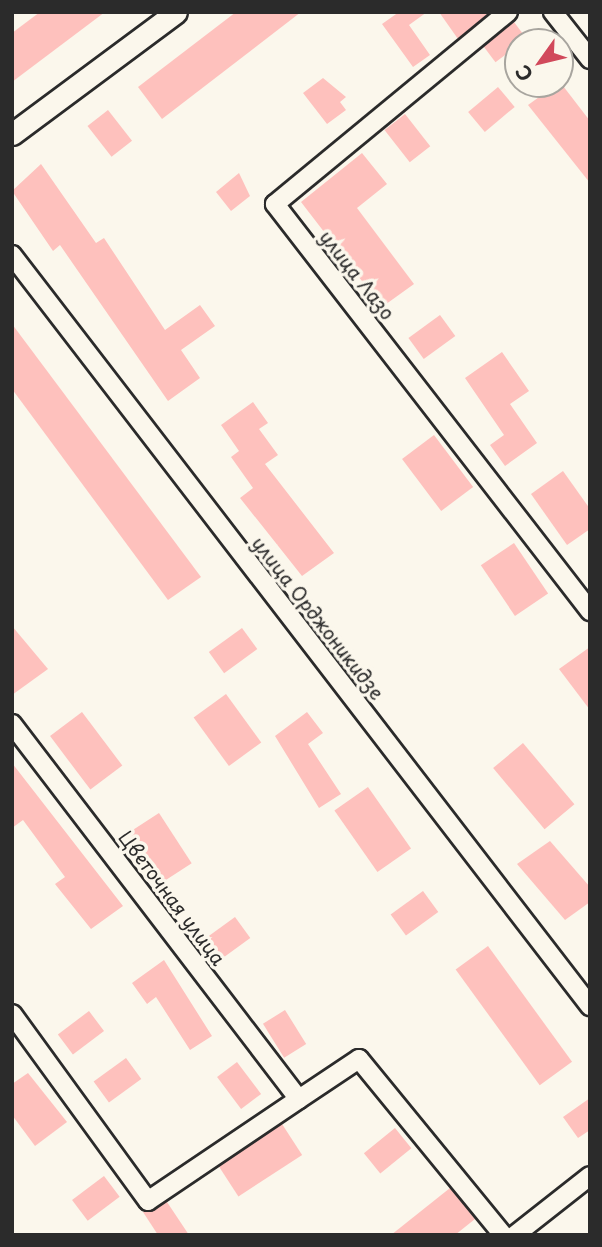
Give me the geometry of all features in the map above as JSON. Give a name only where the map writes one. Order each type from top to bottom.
[{"type":"street","points":[[12,134],[176,12]]},
{"type":"street","name":"улица Лазо","points":[[509,12],[275,204],[590,611]]},
{"type":"street","points":[[553,12],[590,59]]},
{"type":"street","name":"улица Орджоникидзе","points":[[12,255],[590,1006]]},
{"type":"street","name":"Цветочная улица","points":[[12,724],[299,1099]]},
{"type":"street","points":[[12,1014],[148,1201],[359,1059],[503,1235]]},
{"type":"street","points":[[514,1235],[590,1177]]},
{"type":"building","points":[[40,12],[105,12],[12,82],[12,33]]},
{"type":"building","points":[[236,12],[301,12],[162,119],[138,87]]},
{"type":"building","points":[[399,12],[427,12],[409,25],[430,55],[413,67],[382,24]]},
{"type":"building","points":[[439,12],[490,12],[458,39]]},
{"type":"building","points":[[514,22],[519,28],[506,28]]},
{"type":"building","points":[[504,30],[504,56],[495,62],[483,45]]},
{"type":"building","points":[[323,78],[346,97],[340,102],[346,110],[327,124],[303,93]]},
{"type":"building","points":[[498,87],[504,98],[515,107],[485,132],[468,112]]},
{"type":"building","points":[[538,98],[572,98],[590,121],[590,183],[528,105]]},
{"type":"building","points":[[108,110],[132,141],[112,157],[88,126]]},
{"type":"building","points":[[405,114],[430,146],[410,162],[385,130]]},
{"type":"building","points":[[362,153],[387,184],[357,208],[414,284],[382,307],[301,202]]},
{"type":"building","points":[[41,164],[96,243],[104,238],[165,330],[200,305],[215,326],[181,350],[200,378],[168,401],[60,245],[53,251],[12,191]]},
{"type":"building","points":[[239,173],[250,196],[231,211],[216,192]]},
{"type":"building","points":[[440,315],[455,336],[424,359],[408,338]]},
{"type":"building","points":[[12,324],[201,577],[168,600],[12,389]]},
{"type":"building","points":[[502,352],[529,391],[510,404],[537,443],[505,466],[490,445],[504,435],[465,378]]},
{"type":"building","points":[[253,402],[268,423],[259,429],[278,455],[265,464],[334,553],[302,576],[240,498],[253,488],[231,457],[239,451],[221,425]]},
{"type":"building","points":[[434,435],[473,487],[441,511],[402,459]]},
{"type":"building","points":[[563,471],[590,509],[590,529],[567,545],[531,494]]},
{"type":"building","points":[[514,543],[548,594],[515,616],[481,565]]},
{"type":"building","points":[[12,626],[48,669],[12,695]]},
{"type":"building","points":[[242,628],[257,649],[224,673],[209,652]]},
{"type":"building","points":[[590,647],[590,710],[559,669]]},
{"type":"building","points":[[226,694],[261,743],[229,766],[194,718]]},
{"type":"building","points":[[82,712],[122,766],[90,790],[50,736]]},
{"type":"building","points":[[307,712],[323,733],[308,744],[341,794],[319,808],[275,736]]},
{"type":"building","points":[[523,743],[574,804],[545,829],[493,768]]},
{"type":"building","points":[[12,763],[123,906],[91,929],[55,884],[65,877],[23,820],[12,828]]},
{"type":"building","points":[[368,787],[411,848],[377,872],[334,811]]},
{"type":"building","points":[[159,813],[192,863],[158,885],[125,835]]},
{"type":"building","points":[[550,841],[590,887],[590,902],[565,920],[517,864]]},
{"type":"building","points":[[423,891],[438,912],[406,936],[391,915]]},
{"type":"building","points":[[235,917],[250,938],[218,962],[203,941]]},
{"type":"building","points":[[488,946],[572,1062],[540,1085],[456,970]]},
{"type":"building","points":[[164,960],[212,1036],[190,1050],[156,997],[147,1004],[132,983]]},
{"type":"building","points":[[285,1010],[306,1044],[284,1058],[263,1024]]},
{"type":"building","points":[[89,1011],[104,1031],[73,1054],[58,1034]]},
{"type":"building","points":[[126,1058],[141,1079],[109,1103],[94,1082]]},
{"type":"building","points":[[237,1062],[261,1094],[241,1109],[217,1077]]},
{"type":"building","points":[[28,1073],[67,1122],[35,1146],[12,1115],[12,1084]]},
{"type":"building","points":[[590,1098],[590,1130],[578,1138],[563,1117]]},
{"type":"building","points":[[282,1124],[302,1155],[238,1196],[218,1165]]},
{"type":"building","points":[[395,1128],[411,1148],[380,1173],[364,1153]]},
{"type":"building","points":[[104,1176],[120,1197],[88,1221],[72,1200]]},
{"type":"building","points":[[450,1188],[475,1219],[455,1235],[391,1235]]},
{"type":"building","points":[[167,1202],[189,1235],[158,1235],[143,1212]]}]
